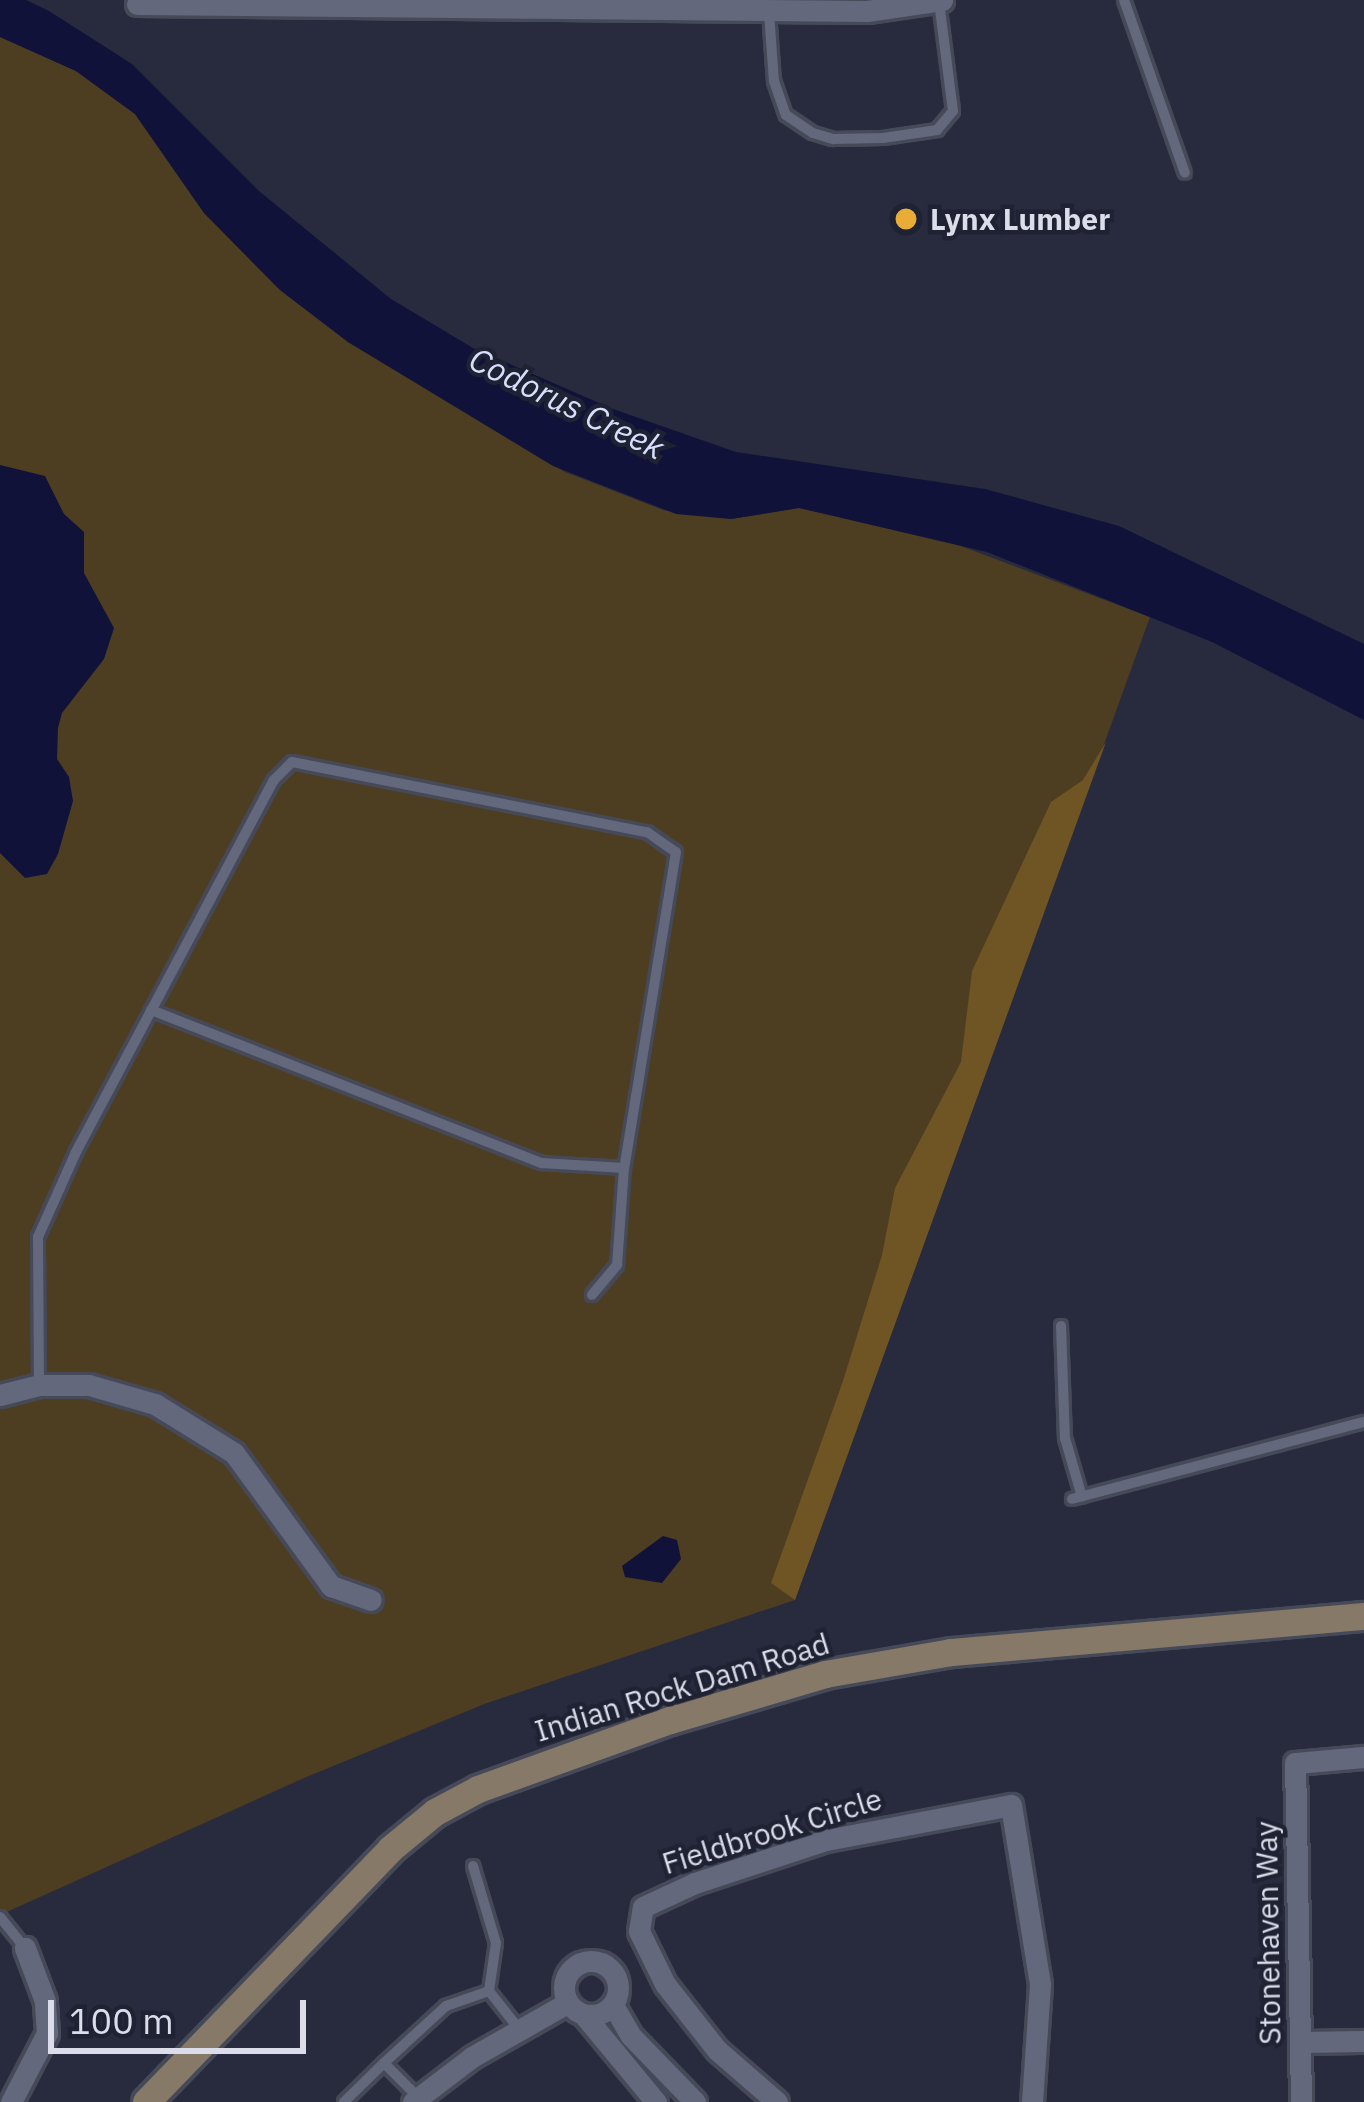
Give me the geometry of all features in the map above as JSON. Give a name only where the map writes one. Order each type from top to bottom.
[{"type":"street","points":[[137,4],[769,12],[867,11],[941,0]]},
{"type":"street","points":[[0,1395],[39,1385],[89,1385],[155,1404],[234,1453],[331,1586],[371,1600]]},
{"type":"street","name":"Indian Rock Dam Road","points":[[146,2102],[390,1850],[435,1812],[478,1789],[670,1720],[825,1674],[951,1652],[1364,1616]]},
{"type":"street","name":"Stonehaven Way","points":[[1301,2102],[1295,1763],[1364,1757]]},
{"type":"street","name":"Fieldbrook Circle","points":[[776,2102],[717,2050],[665,1984],[638,1931],[643,1907],[695,1883],[826,1840],[1011,1805],[1040,1985],[1032,2102]]},
{"type":"street","points":[[11,2102],[47,2032],[45,2001],[25,1948]]},
{"type":"street","points":[[656,2102],[575,2009],[563,1982],[568,1972],[597,1961],[607,1966],[618,1984],[613,2005],[631,2036],[695,2102]]},
{"type":"street","points":[[415,2100],[519,2030],[575,2009],[595,2016],[613,2005]]},
{"type":"street","points":[[1300,2042],[1364,2041]]},
{"type":"lane","points":[[769,12],[774,81],[786,115],[813,133],[833,139],[883,138],[937,130],[952,111],[941,0]]},
{"type":"lane","points":[[1124,0],[1185,173]]},
{"type":"lane","points":[[39,1385],[38,1238],[76,1152],[274,781],[292,762],[647,832],[676,853],[624,1168],[617,1265],[592,1295]]},
{"type":"lane","points":[[152,1010],[542,1163],[624,1168]]},
{"type":"lane","points":[[1061,1326],[1065,1438],[1077,1498],[1364,1422]]},
{"type":"lane","points":[[472,1866],[496,1943],[489,1991],[519,2030]]},
{"type":"lane","points":[[0,1917],[25,1948]]},
{"type":"lane","points":[[344,2102],[446,2006],[489,1991]]},
{"type":"lane","points":[[384,2063],[415,2100]]},
{"type":"shaded area","points":[[0,37],[76,71],[135,114],[204,213],[280,290],[348,342],[565,472],[663,510],[731,519],[799,508],[937,537],[1150,617],[795,1600],[487,1703],[304,1778],[0,1915]]},
{"type":"shaded area","points":[[1106,742],[795,1600],[771,1583],[843,1381],[882,1255],[895,1188],[961,1062],[972,971],[1051,802],[1083,780]]},
{"type":"water","name":"Codorus Creek","points":[[0,0],[26,0],[49,11],[132,64],[259,191],[391,299],[473,348],[613,409],[736,452],[985,489],[1119,526],[1364,644],[1364,720],[1212,642],[987,552],[799,508],[731,519],[676,514],[553,466],[348,342],[280,290],[204,213],[135,114],[76,71],[0,37]]},
{"type":"water","points":[[0,465],[45,476],[64,514],[84,532],[84,573],[114,628],[104,659],[62,713],[58,728],[57,759],[69,777],[73,801],[58,854],[47,874],[25,878],[0,853]]},
{"type":"water","points":[[663,1536],[677,1540],[681,1559],[662,1583],[625,1577],[622,1566]]},
{"type":"place","name":"Lynx Lumber","points":[[906,219]]}]
